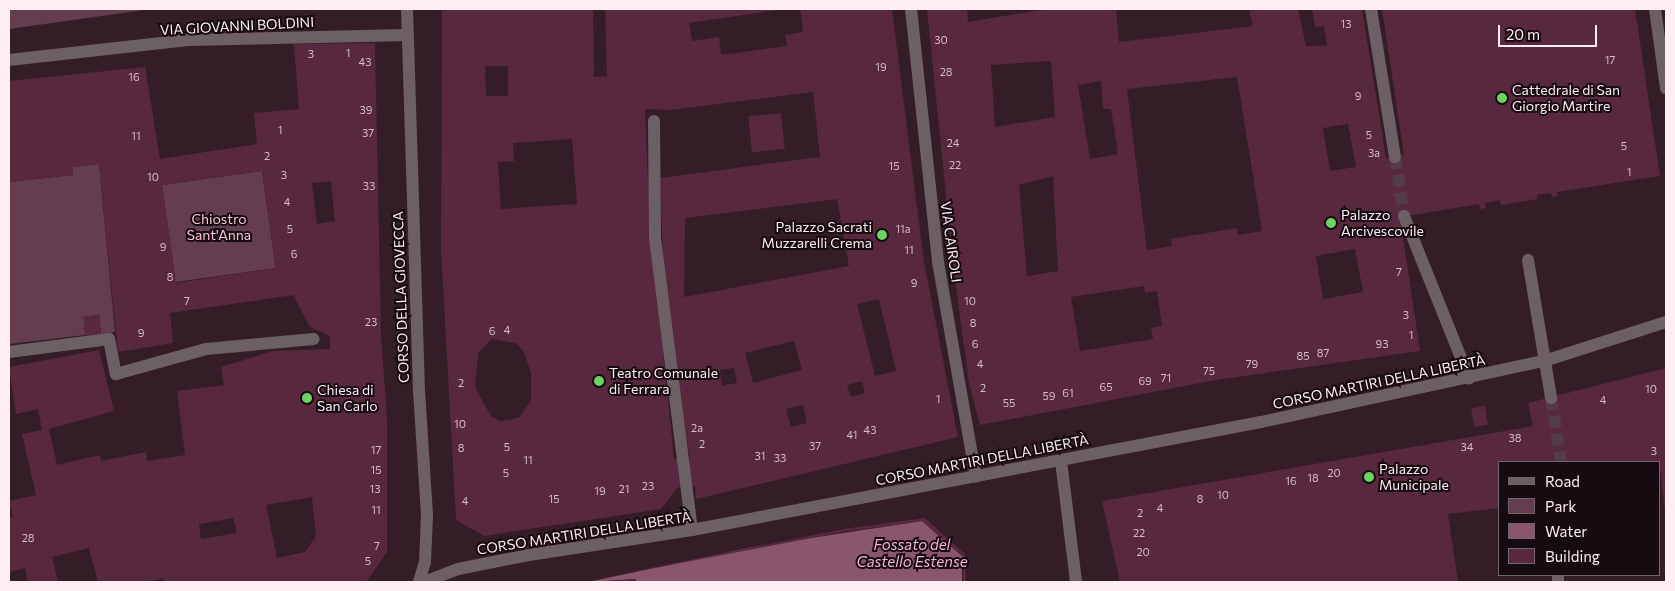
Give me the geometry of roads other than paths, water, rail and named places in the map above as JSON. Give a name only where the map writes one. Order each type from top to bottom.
[{"type":"street","name":"CORSO DELLA GIOVECCA","points":[[407,9],[419,391],[427,516],[426,562],[420,582]]},
{"type":"street","name":"VIA CAIROLI","points":[[911,9],[938,262],[976,477]]},
{"type":"street","points":[[1371,9],[1395,157]]},
{"type":"street","points":[[1655,9],[1666,88]]},
{"type":"street","name":"VIA GIOVANNI BOLDINI","points":[[9,60],[188,40],[407,35]]},
{"type":"street","points":[[654,121],[655,238],[692,530]]},
{"type":"street","points":[[1404,216],[1469,378]]},
{"type":"street","points":[[1528,260],[1551,398]]},
{"type":"street","name":"CORSO MARTIRI DELLA LIBERTÀ","points":[[424,582],[458,569],[692,530],[976,477],[1469,378],[1544,361],[1666,322]]},
{"type":"street","points":[[9,352],[109,339],[116,374],[206,349],[314,339]]},
{"type":"street","points":[[1061,460],[1076,582]]},
{"type":"water","name":"Fossato del Castello Estense","points":[[922,521],[962,556],[962,582],[636,582],[636,579],[588,582],[753,547]]},
{"type":"tunnel","points":[[1395,157],[1404,216]]},
{"type":"tunnel","points":[[1551,398],[1561,461]]},
{"type":"place","name":"Cattedrale di San Giorgio Martire","points":[[1502,98]]},
{"type":"place","name":"Palazzo Arcivescovile","points":[[1331,223]]},
{"type":"place","name":"Palazzo Sacrati Muzzarelli Crema","points":[[882,235]]},
{"type":"place","name":"Teatro Comunale di Ferrara","points":[[599,381]]},
{"type":"place","name":"Chiesa di San Carlo","points":[[307,398]]},
{"type":"place","name":"Palazzo Municipale","points":[[1369,477]]},
{"type":"park label","name":"Chiostro Sant'Anna","points":[[219,227]]}]
